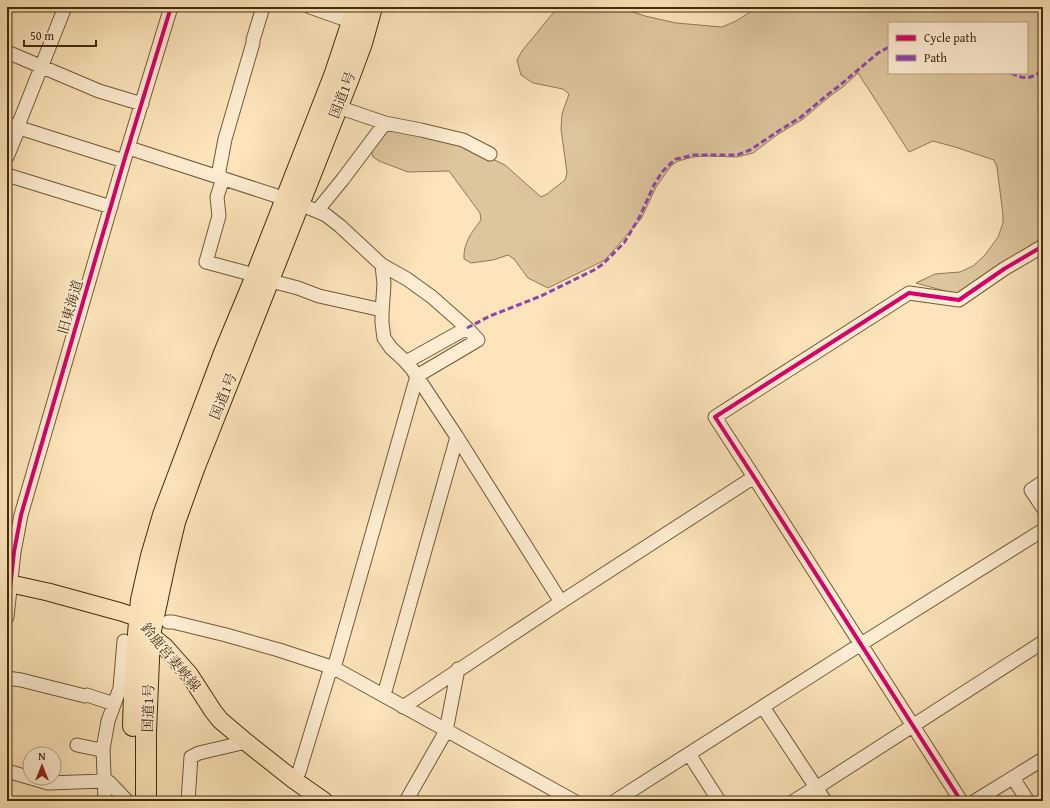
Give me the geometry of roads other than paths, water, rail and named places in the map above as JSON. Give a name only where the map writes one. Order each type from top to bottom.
[{"type":"highway","name":"国道1号","points":[[134,801],[150,635],[175,522],[296,203],[356,59],[372,7]]},
{"type":"highway","name":"国道1号","points":[[146,801],[140,731],[134,693],[141,600],[151,556],[163,515],[224,352],[251,288],[296,203],[334,76],[350,13]]},
{"type":"main road","name":"鈴鹿宮妻峡線","points":[[8,583],[48,592],[139,618],[150,635],[165,647],[189,674],[220,720],[294,780],[324,801]]},
{"type":"street","points":[[7,158],[14,127],[42,67],[66,7]]},
{"type":"street","name":"旧東海道","points":[[7,617],[8,583],[21,515],[124,161],[171,7]]},
{"type":"street","points":[[247,273],[206,262],[219,216],[217,198],[225,139],[263,7]]},
{"type":"street","points":[[310,7],[350,13]]},
{"type":"street","points":[[7,52],[99,91],[142,104]]},
{"type":"street","points":[[296,203],[311,194],[353,84],[356,59]]},
{"type":"street","points":[[344,109],[385,123],[463,140],[490,154]]},
{"type":"street","points":[[319,212],[321,206],[385,123]]},
{"type":"street","points":[[14,127],[124,161]]},
{"type":"street","points":[[129,148],[220,177],[326,215],[382,265],[406,279],[432,298],[478,340],[417,376],[332,667],[299,772],[294,780]]},
{"type":"street","points":[[7,175],[111,207]]},
{"type":"street","points":[[961,801],[715,417],[909,293],[959,300],[1004,269],[1043,246]]},
{"type":"street","points":[[382,265],[384,284],[382,323],[384,338],[391,348],[406,362],[417,376],[561,602]]},
{"type":"street","points":[[275,282],[298,288],[319,296],[382,310]]},
{"type":"street","points":[[406,362],[466,328]]},
{"type":"street","points":[[384,695],[457,437]]},
{"type":"street","points":[[403,707],[458,669],[754,477]]},
{"type":"street","points":[[1043,482],[1031,490],[1043,508]]},
{"type":"street","points":[[616,801],[861,644],[1043,530]]},
{"type":"street","points":[[168,622],[248,641],[332,667],[574,801]]},
{"type":"street","points":[[105,801],[103,749],[108,721],[120,688],[124,641]]},
{"type":"street","points":[[794,801],[1043,642]]},
{"type":"street","points":[[406,801],[446,731],[458,669]]},
{"type":"street","points":[[7,678],[35,683],[85,696],[87,695],[114,704]]},
{"type":"street","points":[[763,707],[824,801]]},
{"type":"street","points":[[188,801],[190,757],[199,753],[246,742]]},
{"type":"street","points":[[77,745],[103,749]]},
{"type":"street","points":[[689,754],[719,801]]},
{"type":"street","points":[[975,801],[1043,758]]},
{"type":"street","points":[[7,771],[48,783],[104,780],[109,782],[127,801]]},
{"type":"street","points":[[1013,778],[1028,801]]}]
